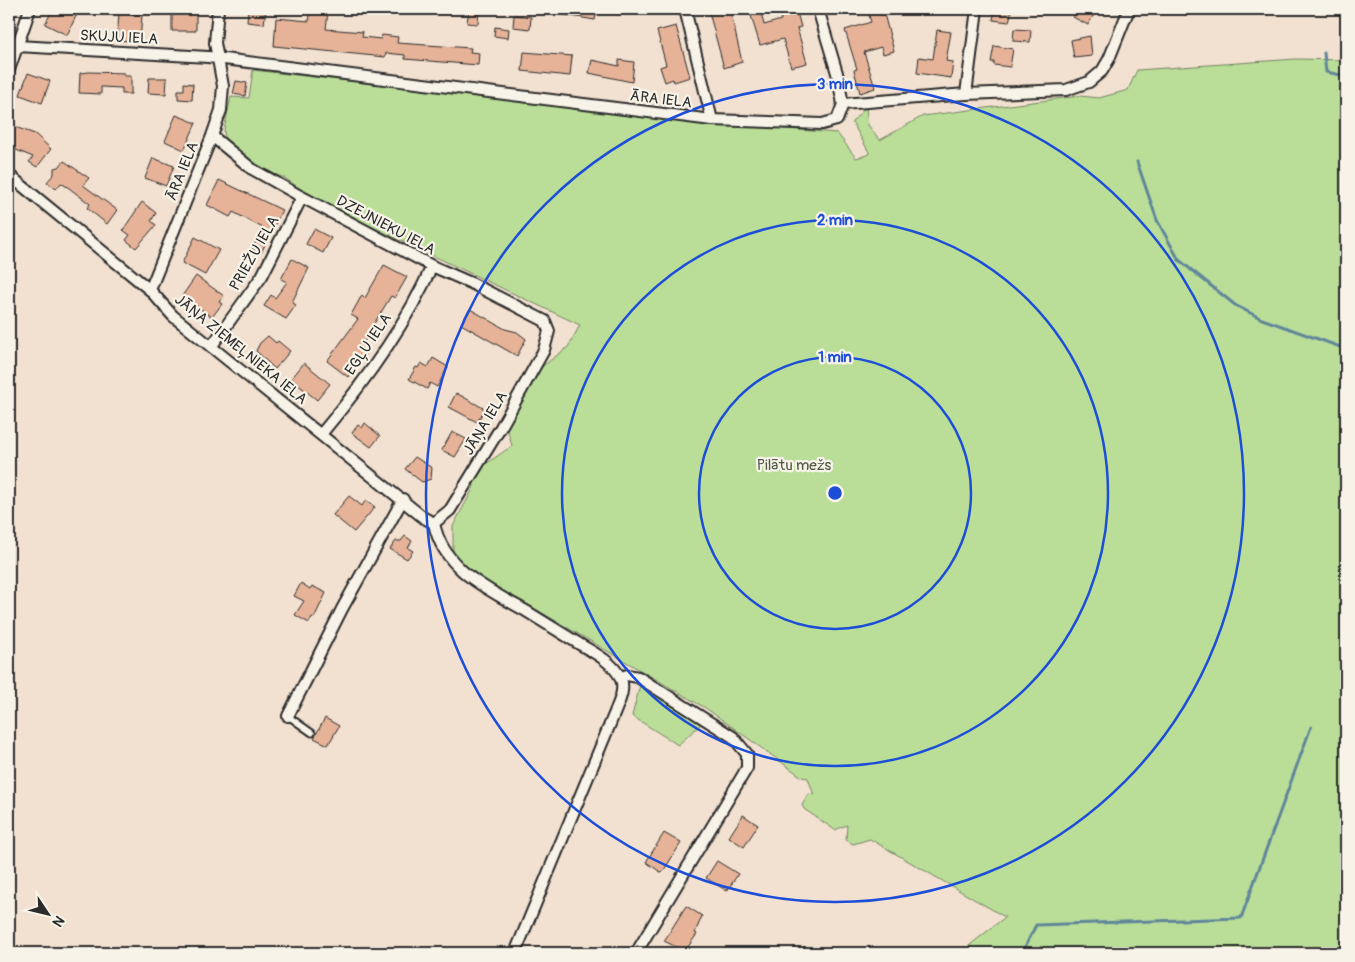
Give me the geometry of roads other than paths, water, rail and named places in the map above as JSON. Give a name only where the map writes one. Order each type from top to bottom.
[{"type":"street","points":[[9,70],[30,9]]},
{"type":"street","name":"ĀRA IELA","points":[[150,290],[221,110],[223,86],[215,43],[218,9]]},
{"type":"street","points":[[685,9],[712,120]]},
{"type":"street","points":[[818,9],[837,73],[843,104],[966,94],[1066,90],[1089,82],[1102,71],[1109,59],[1129,9]]},
{"type":"street","points":[[966,94],[977,9]]},
{"type":"street","name":"SKUJU IELA","points":[[18,46],[208,57],[219,60]]},
{"type":"street","name":"ĀRA IELA","points":[[219,60],[712,120],[822,124],[837,120],[843,104]]},
{"type":"street","name":"DZEJNIEKU IELA","points":[[212,136],[252,169],[432,266],[508,301],[545,321],[549,331]]},
{"type":"street","name":"JĀŅA ZIEMEĻNIEKA IELA","points":[[9,175],[150,290],[172,316],[322,433],[424,518],[434,523]]},
{"type":"street","name":"PRIEŽU IELA","points":[[211,347],[262,276],[302,197]]},
{"type":"street","name":"EGĻU IELA","points":[[322,433],[346,404],[380,355],[421,291],[432,266]]},
{"type":"street","name":"JĀŅA IELA","points":[[434,523],[450,510],[501,427],[544,350],[549,331]]},
{"type":"street","points":[[288,716],[342,609],[403,499]]},
{"type":"street","points":[[434,523],[437,538],[445,552],[462,571],[497,596],[593,652],[610,665],[620,678],[623,688],[616,712],[515,953]]},
{"type":"street","points":[[620,678],[627,675],[638,677],[733,737],[747,754],[746,768],[636,953]]},
{"type":"lane","points":[[288,716],[312,733]]},
{"type":"waterway","points":[[1324,53],[1326,72],[1346,76]]},
{"type":"waterway","points":[[1137,162],[1157,220],[1179,260],[1235,305],[1262,319],[1346,349]]},
{"type":"waterway","points":[[1022,953],[1036,925],[1241,918],[1311,727]]},
{"type":"park label","name":"Pilātu mežs","points":[[794,465]]}]
